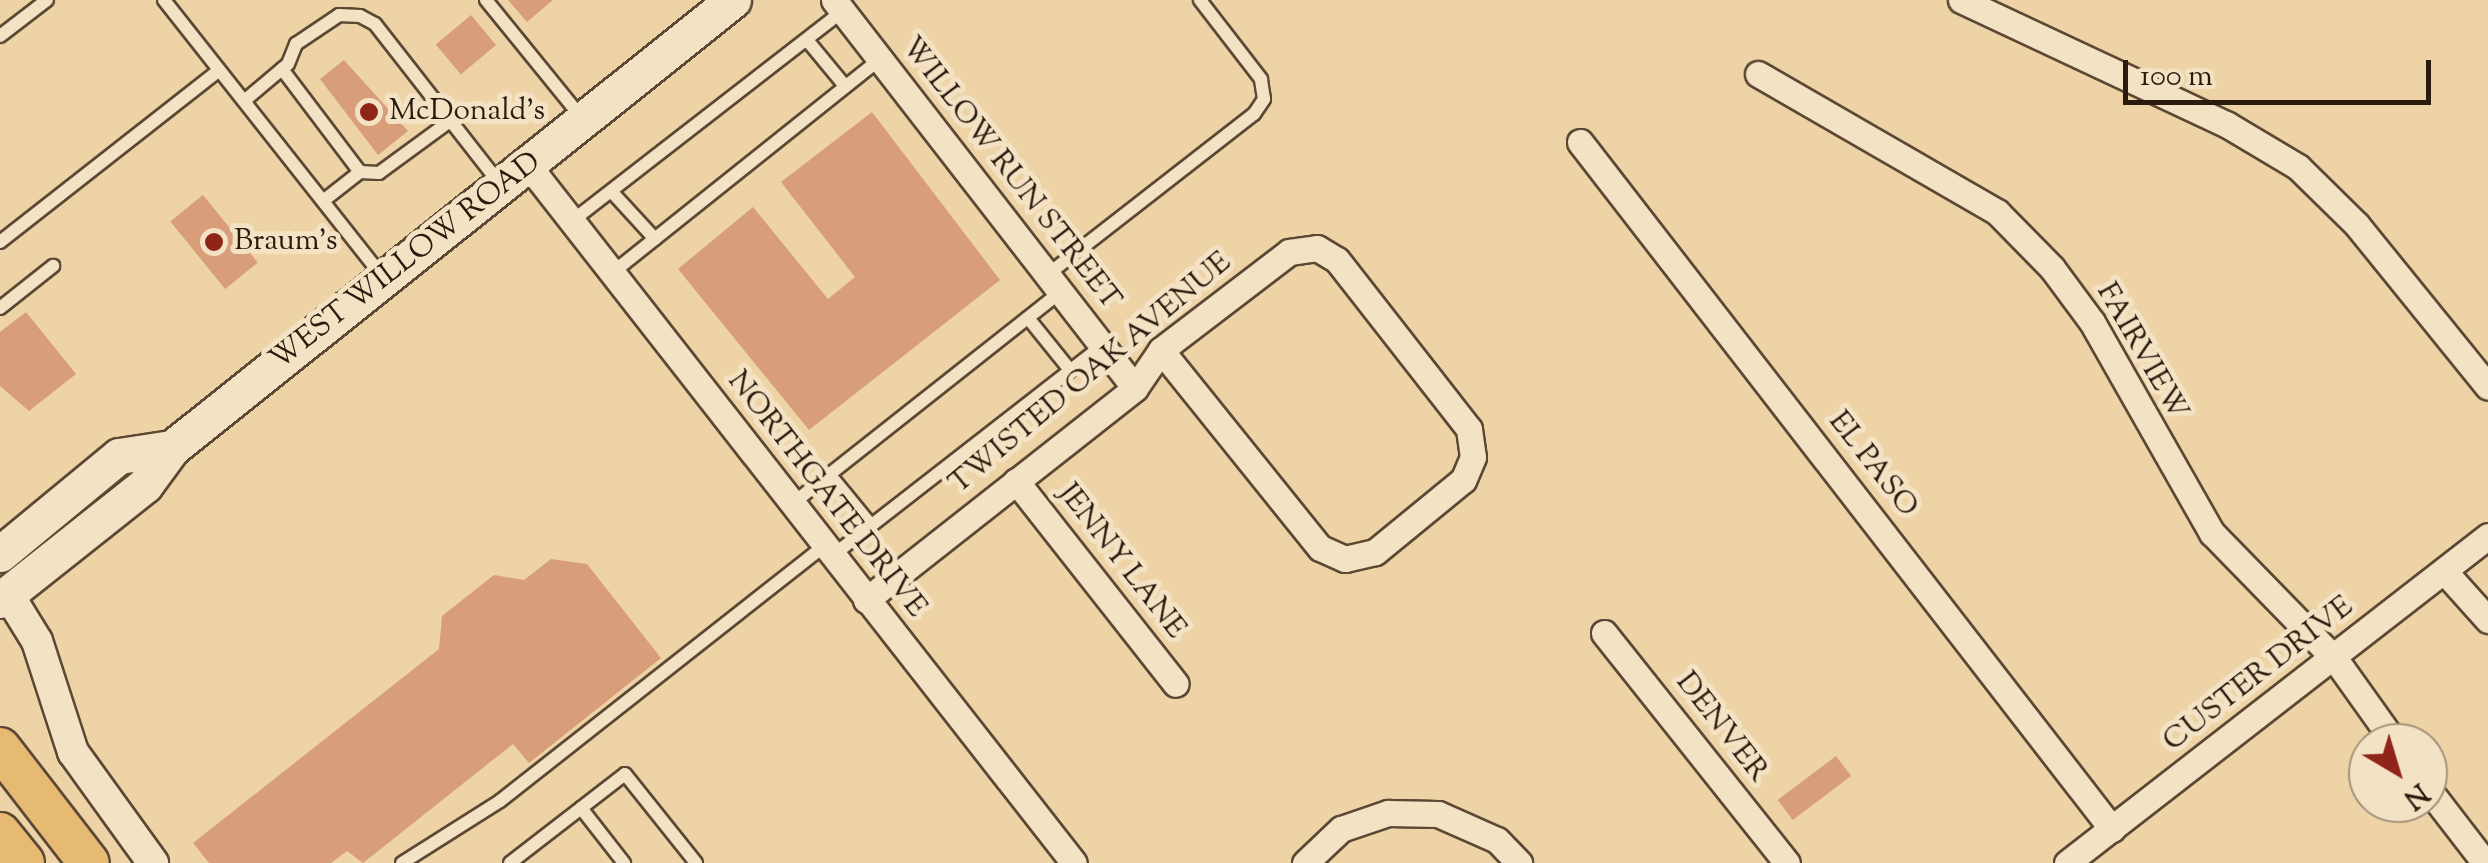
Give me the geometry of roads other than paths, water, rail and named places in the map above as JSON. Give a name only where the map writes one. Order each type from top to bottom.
[{"type":"main road","name":"WEST WILLOW ROAD","points":[[4,597],[145,485],[172,448],[733,0]]},
{"type":"main road","name":"WEST WILLOW ROAD","points":[[0,554],[119,456],[172,448]]},
{"type":"main road","points":[[0,748],[90,863]]},
{"type":"main road","points":[[0,833],[24,863]]},
{"type":"street","points":[[1961,0],[2226,124],[2298,167],[2356,225],[2488,387]]},
{"type":"street","name":"WILLOW RUN STREET","points":[[839,6],[1134,388]]},
{"type":"street","name":"FAIRVIEW","points":[[1758,74],[1997,212],[2038,254],[2092,322],[2212,533],[2335,658],[2381,723]]},
{"type":"street","name":"EL PASO","points":[[1580,142],[2112,828]]},
{"type":"street","name":"NORTHGATE DRIVE","points":[[514,176],[572,221],[1074,863]]},
{"type":"street","name":"TWISTED OAK AVENUE","points":[[866,600],[1134,388],[1161,350],[1289,252],[1317,248],[1337,260],[1469,430],[1473,457],[1464,480],[1375,552],[1345,560],[1320,548],[1161,350]]},
{"type":"street","name":"JENNY LANE","points":[[1016,481],[1176,684]]},
{"type":"street","name":"CUSTER DRIVE","points":[[2067,863],[2488,536]]},
{"type":"street","points":[[2444,572],[2488,620]]},
{"type":"street","points":[[4,597],[37,642],[73,752],[154,863]]},
{"type":"street","name":"DENVER","points":[[1604,633],[1787,863]]},
{"type":"street","points":[[1304,863],[1341,829],[1388,813],[1438,814],[1497,840],[1519,863]]},
{"type":"street","points":[[2448,815],[2485,863]]},
{"type":"lane","points":[[0,36],[47,0]]},
{"type":"lane","points":[[164,0],[384,279]]},
{"type":"lane","points":[[486,0],[584,120]]},
{"type":"lane","points":[[792,504],[1028,318],[1054,284],[1254,114],[1264,99],[1261,79],[1200,0]]},
{"type":"lane","points":[[572,221],[807,40],[839,6]]},
{"type":"lane","points":[[244,101],[282,69],[296,44],[339,15],[360,16],[374,24],[450,121],[514,176]]},
{"type":"lane","points":[[807,40],[845,86]]},
{"type":"lane","points":[[612,273],[880,59]]},
{"type":"lane","points":[[282,69],[360,172]]},
{"type":"lane","points":[[0,242],[219,70]]},
{"type":"lane","points":[[322,201],[360,172],[380,173],[450,121]]},
{"type":"lane","points":[[611,191],[655,239]]},
{"type":"lane","points":[[0,308],[52,266]]},
{"type":"lane","points":[[1028,318],[1070,370]]},
{"type":"lane","points":[[402,863],[500,801],[828,551],[871,525],[1102,346]]},
{"type":"lane","points":[[830,475],[871,525]]},
{"type":"lane","points":[[510,863],[625,774],[696,863]]},
{"type":"lane","points":[[580,808],[624,863]]},
{"type":"place","name":"McDonald's","points":[[369,112]]},
{"type":"place","name":"Braum's","points":[[214,242]]}]
